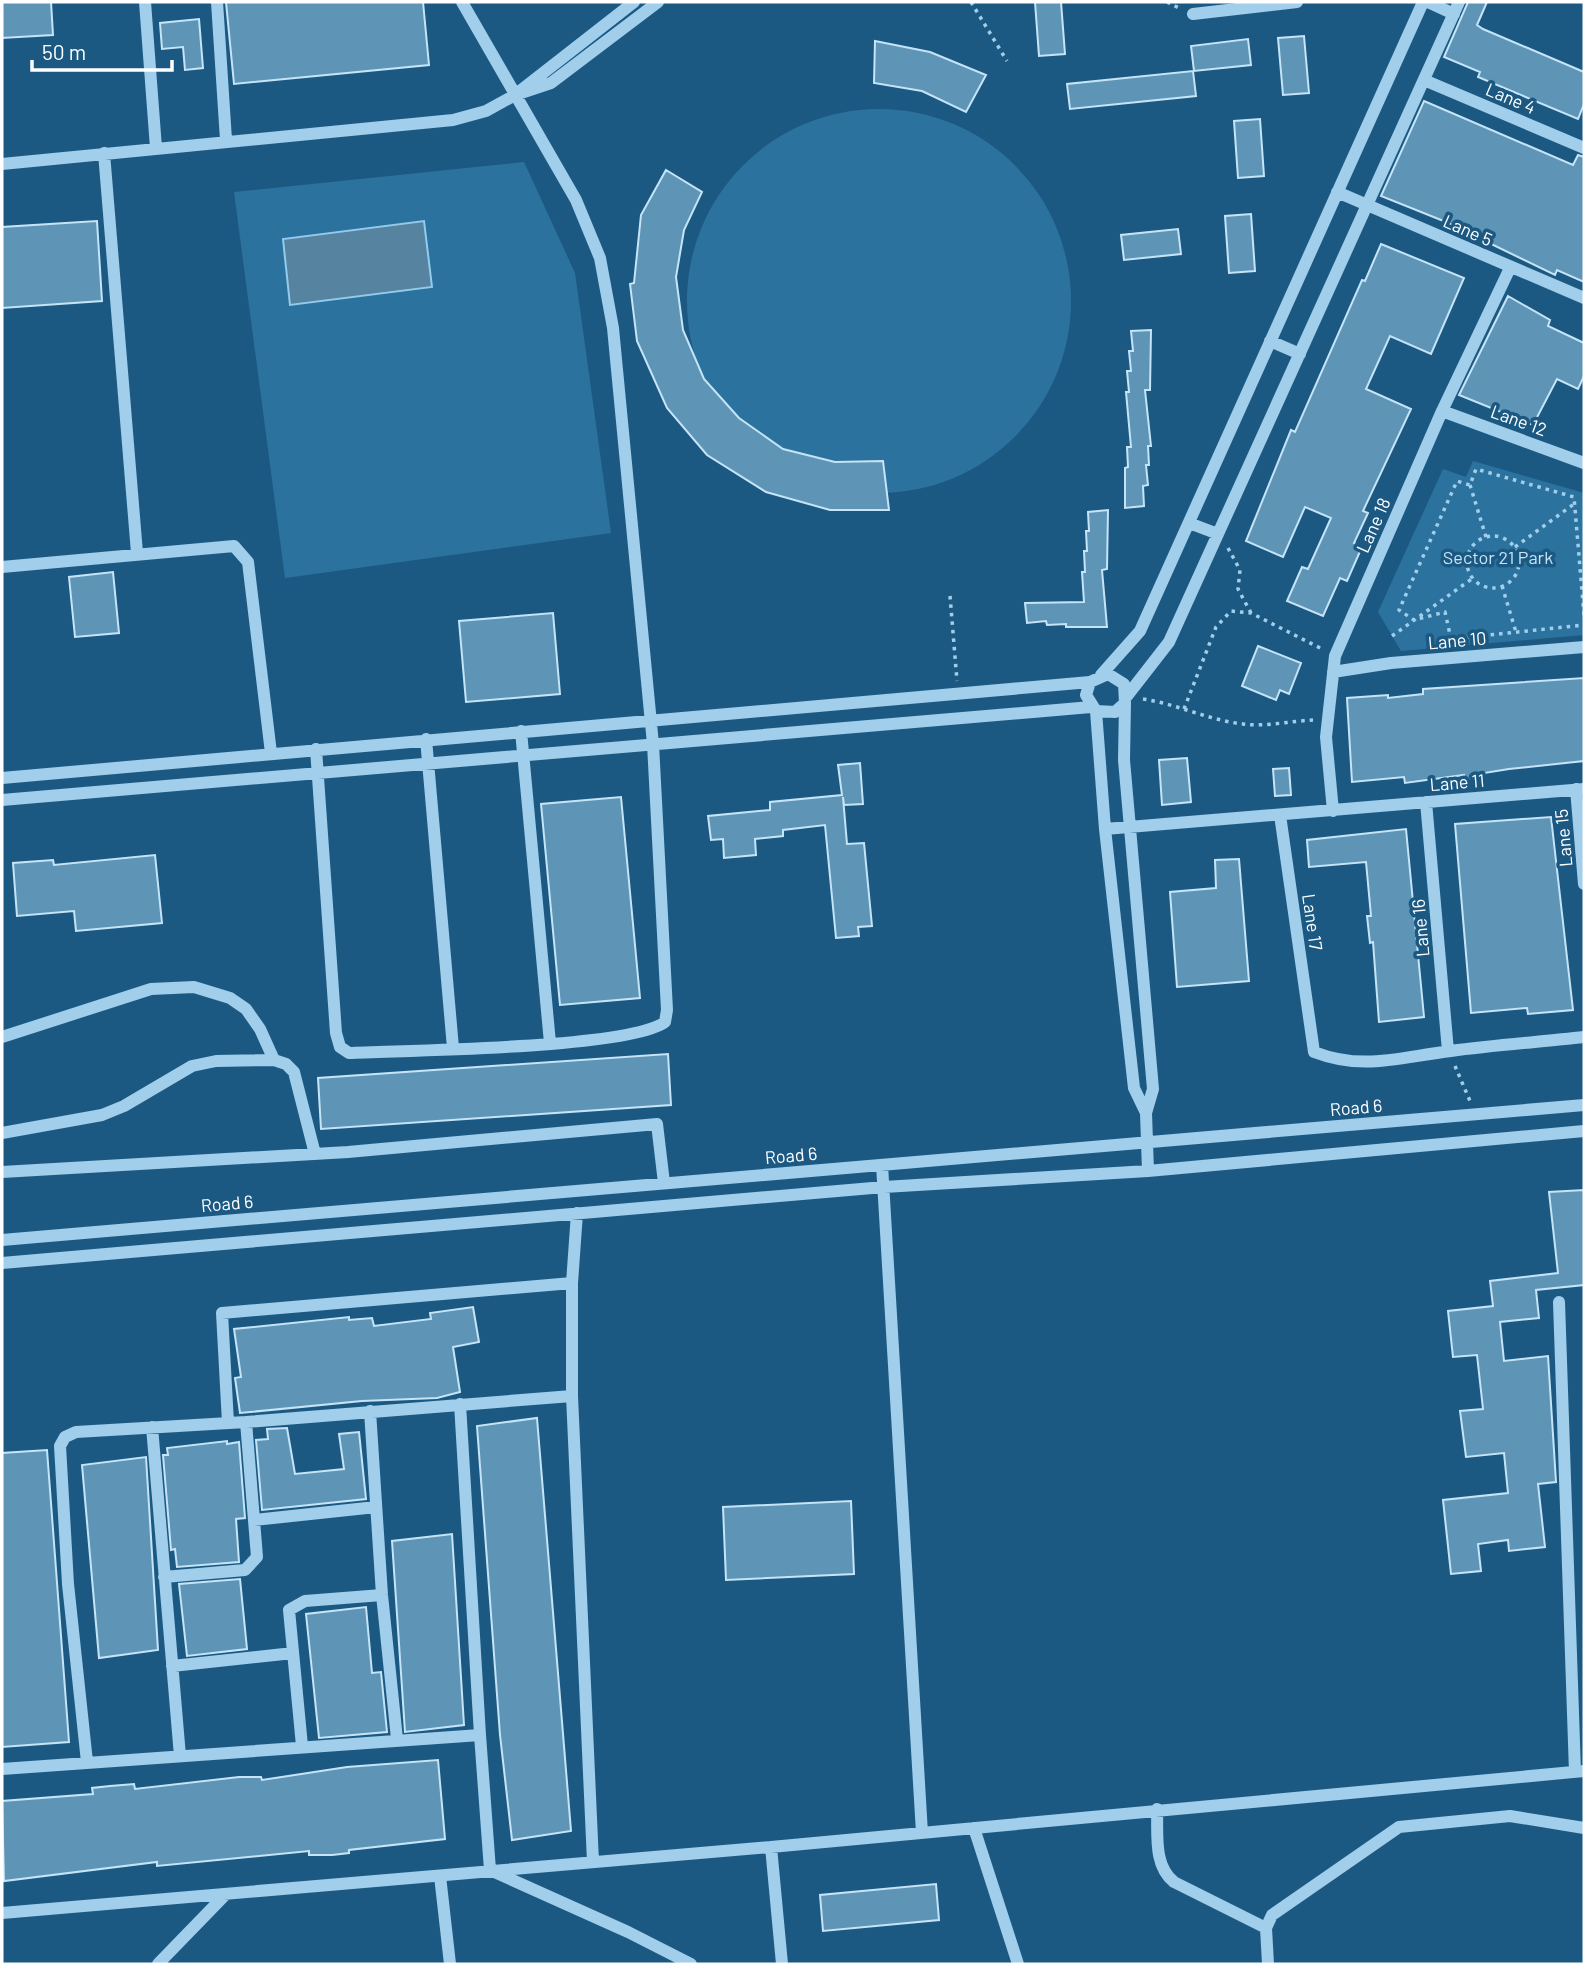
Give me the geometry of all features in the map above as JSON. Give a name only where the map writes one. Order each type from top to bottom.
[{"type":"street","points":[[145,2],[156,148]]},
{"type":"street","points":[[217,2],[226,140]]},
{"type":"street","points":[[316,748],[336,1033],[340,1046],[349,1053],[550,1043],[654,1030],[664,1022],[667,1010],[653,744],[613,328],[600,258],[576,201],[462,2]]},
{"type":"street","points":[[515,96],[634,2]]},
{"type":"street","points":[[2,164],[226,140],[453,120],[486,111],[515,96],[551,83],[658,2]]},
{"type":"street","points":[[1193,14],[1297,2]]},
{"type":"street","points":[[1146,1113],[1134,1088],[1093,709],[1086,695],[1096,679],[1140,631],[1423,2]]},
{"type":"street","points":[[2,800],[1093,709],[1115,712],[1170,642],[1456,8],[1428,2]]},
{"type":"street","name":"Lane 4","points":[[1424,80],[1584,148]]},
{"type":"street","points":[[104,153],[137,553]]},
{"type":"street","name":"Lane 5","points":[[1337,192],[1584,298]]},
{"type":"street","name":"Lane 18","points":[[1333,811],[1326,737],[1335,656],[1442,411],[1510,268]]},
{"type":"street","points":[[1270,341],[1300,354]]},
{"type":"street","name":"Lane 12","points":[[1442,411],[1584,463]]},
{"type":"street","points":[[1189,523],[1218,534]]},
{"type":"street","points":[[2,567],[234,545],[248,562],[271,752]]},
{"type":"street","name":"Lane 10","points":[[1334,672],[1391,663],[1584,647]]},
{"type":"street","points":[[2,778],[1120,678],[1126,698],[1124,760],[1153,1089],[1146,1113],[1148,1171]]},
{"type":"street","points":[[520,731],[550,1043]]},
{"type":"street","points":[[426,739],[453,1048]]},
{"type":"street","points":[[52,773],[54,796]]},
{"type":"street","name":"Lane 11","points":[[1105,829],[1580,789]]},
{"type":"street","name":"Lane 15","points":[[1580,789],[1584,884]]},
{"type":"street","name":"Lane 16","points":[[1426,802],[1448,1051]]},
{"type":"street","name":"Lane 17","points":[[1280,815],[1314,1052],[1337,1061],[1370,1064],[1448,1051]]},
{"type":"street","points":[[2,1037],[151,989],[194,987],[230,999],[246,1009],[260,1029],[274,1060]]},
{"type":"street","points":[[1448,1051],[1584,1037]]},
{"type":"street","points":[[2,1133],[102,1115],[124,1107],[192,1066],[216,1061],[274,1060],[286,1064],[294,1072],[315,1154]]},
{"type":"street","name":"Road 6","points":[[2,1240],[1584,1105]]},
{"type":"street","points":[[2,1172],[315,1154],[657,1124],[664,1183]]},
{"type":"street","points":[[2,1263],[884,1187],[1148,1171],[1584,1131]]},
{"type":"street","points":[[882,1165],[922,1833]]},
{"type":"street","points":[[576,1213],[572,1283],[572,1396],[593,1862]]},
{"type":"street","points":[[228,1423],[222,1313],[572,1283]]},
{"type":"street","points":[[2,1913],[771,1847],[1580,1771],[1559,1302]]},
{"type":"street","points":[[87,1762],[68,1584],[60,1446],[65,1437],[76,1432],[246,1422],[572,1396]]},
{"type":"street","points":[[460,1404],[490,1870]]},
{"type":"street","points":[[370,1411],[382,1595],[397,1739]]},
{"type":"street","points":[[164,1577],[245,1570],[257,1557],[246,1422]]},
{"type":"street","points":[[152,1427],[180,1756]]},
{"type":"street","points":[[254,1520],[376,1507]]},
{"type":"street","points":[[302,1746],[289,1610],[296,1604],[382,1595]]},
{"type":"street","points":[[172,1666],[293,1653]]},
{"type":"street","points":[[2,1769],[480,1735]]},
{"type":"street","points":[[1157,1809],[1160,1861],[1164,1874],[1174,1882],[1266,1928]]},
{"type":"street","points":[[1268,1964],[1266,1928],[1272,1915],[1399,1827],[1510,1816],[1584,1828]]},
{"type":"street","points":[[974,1828],[1018,1964]]},
{"type":"street","points":[[771,1847],[782,1964]]},
{"type":"street","points":[[490,1870],[628,1932],[691,1964]]},
{"type":"street","points":[[440,1876],[450,1964]]},
{"type":"street","points":[[158,1964],[225,1895]]},
{"type":"path","points":[[971,2],[1007,61]]},
{"type":"path","points":[[1486,537],[1470,485],[1476,469],[1574,497],[1584,615]]},
{"type":"path","points":[[1470,485],[1457,481],[1399,610],[1414,620],[1445,612],[1451,639],[1584,625]]},
{"type":"path","points":[[1515,547],[1574,504]]},
{"type":"path","points":[[1218,534],[1240,570],[1238,589],[1251,613]]},
{"type":"path","points":[[1486,537],[1506,539],[1515,547],[1519,561],[1517,572],[1502,586],[1488,587],[1473,578],[1467,564],[1470,551],[1486,537]]},
{"type":"path","points":[[1392,636],[1473,578]]},
{"type":"path","points":[[1502,586],[1516,632]]},
{"type":"path","points":[[950,596],[957,694]]},
{"type":"path","points":[[1184,709],[1216,627],[1231,611],[1251,613],[1335,656]]},
{"type":"path","points":[[1126,698],[1169,703],[1246,725],[1328,719]]},
{"type":"path","points":[[1448,1051],[1475,1114]]},
{"type":"green space","points":[[879,109],[916,113],[952,124],[986,142],[1015,165],[1038,194],[1063,245],[1071,301],[1067,338],[1056,374],[1038,408],[1015,437],[986,460],[935,485],[879,493],[842,489],[806,478],[772,460],[743,437],[720,408],[695,357],[687,301],[691,264],[702,228],[720,194],[743,165],[772,142],[823,117]]},
{"type":"green space","points":[[524,162],[575,273],[611,533],[285,578],[234,192]]},
{"type":"green space","name":"Sector 21 Park","points":[[1473,461],[1584,493],[1584,635],[1401,651],[1378,612],[1443,469],[1466,477]]},
{"type":"shaded area","points":[[424,221],[432,287],[290,305],[283,239]]},
{"type":"building","points":[[2,2],[51,2],[53,35],[2,38]]},
{"type":"building","points":[[226,2],[423,2],[429,65],[234,84]]},
{"type":"building","points":[[1035,2],[1061,2],[1065,54],[1039,56]]},
{"type":"building","points":[[1468,2],[1487,2],[1477,25],[1483,29],[1584,72],[1584,104],[1578,119],[1478,77],[1480,72],[1444,57]]},
{"type":"building","points":[[199,19],[203,68],[185,70],[183,47],[162,49],[160,23]]},
{"type":"building","points":[[1304,36],[1309,93],[1283,95],[1278,38]]},
{"type":"building","points":[[1248,39],[1251,65],[1194,71],[1191,46]]},
{"type":"building","points":[[875,41],[930,52],[986,75],[966,112],[922,91],[874,83]]},
{"type":"building","points":[[1193,71],[1196,96],[1070,109],[1067,84]]},
{"type":"building","points":[[1424,101],[1573,165],[1578,155],[1584,157],[1584,282],[1557,270],[1555,275],[1446,222],[1381,196]]},
{"type":"building","points":[[1260,119],[1264,176],[1238,178],[1234,121]]},
{"type":"building","points":[[666,170],[702,192],[684,230],[676,277],[683,330],[704,379],[739,418],[783,449],[835,462],[883,461],[889,510],[830,510],[766,492],[707,455],[667,408],[637,341],[630,284],[634,283],[641,215]]},
{"type":"building","points":[[1251,214],[1255,271],[1229,273],[1225,216]]},
{"type":"building","points":[[97,221],[102,301],[2,308],[2,227]]},
{"type":"building","points":[[1178,229],[1181,254],[1124,260],[1121,235]]},
{"type":"building","points":[[1381,244],[1464,278],[1431,354],[1390,336],[1366,389],[1411,409],[1363,511],[1368,513],[1354,543],[1362,547],[1347,581],[1340,578],[1323,616],[1287,601],[1302,567],[1308,569],[1331,518],[1305,507],[1283,557],[1246,541],[1291,430],[1295,432],[1362,280],[1365,281]]},
{"type":"building","points":[[1508,296],[1550,320],[1548,326],[1584,343],[1584,376],[1578,389],[1557,379],[1533,425],[1459,395]]},
{"type":"building","points":[[1151,330],[1150,390],[1145,390],[1151,446],[1148,446],[1149,465],[1146,465],[1148,485],[1143,486],[1144,506],[1125,508],[1127,447],[1131,447],[1126,392],[1129,392],[1127,371],[1131,371],[1129,351],[1133,351],[1131,331]]},
{"type":"building","points":[[1108,510],[1107,569],[1102,570],[1107,627],[1066,627],[1066,624],[1047,625],[1046,621],[1027,623],[1025,603],[1084,602],[1082,572],[1085,572],[1088,512]]},
{"type":"building","points":[[113,572],[119,633],[75,637],[69,577]]},
{"type":"building","points":[[553,613],[560,694],[466,702],[459,621]]},
{"type":"building","points":[[1258,646],[1301,663],[1289,694],[1280,690],[1276,700],[1242,686]]},
{"type":"building","points":[[1584,678],[1584,761],[1484,773],[1485,778],[1464,779],[1464,775],[1405,783],[1404,777],[1352,782],[1347,698],[1388,695],[1388,698],[1423,694],[1423,689]]},
{"type":"building","points":[[1187,758],[1191,802],[1162,805],[1159,760]]},
{"type":"building","points":[[860,763],[863,804],[844,805],[843,797],[847,844],[864,843],[872,926],[858,927],[859,936],[836,938],[825,825],[783,830],[783,836],[755,839],[756,855],[724,858],[723,839],[711,840],[708,816],[770,810],[770,802],[842,795],[838,765]]},
{"type":"building","points":[[1289,768],[1291,795],[1275,796],[1273,769]]},
{"type":"building","points":[[621,797],[640,998],[560,1005],[541,804]]},
{"type":"building","points":[[1551,817],[1573,1010],[1528,1014],[1527,1008],[1471,1013],[1455,824]]},
{"type":"building","points":[[1406,829],[1424,1017],[1379,1022],[1373,942],[1370,943],[1367,916],[1371,916],[1366,862],[1309,867],[1307,840]]},
{"type":"building","points":[[155,855],[162,923],[76,931],[74,911],[17,916],[13,863],[53,860],[54,865]]},
{"type":"building","points":[[1239,859],[1249,981],[1177,987],[1170,892],[1216,888],[1215,860]]},
{"type":"building","points":[[668,1054],[671,1105],[321,1129],[318,1078]]},
{"type":"building","points":[[1584,1190],[1584,1285],[1536,1290],[1539,1318],[1500,1322],[1504,1361],[1548,1356],[1556,1482],[1538,1484],[1545,1547],[1509,1551],[1508,1540],[1478,1544],[1481,1571],[1451,1574],[1443,1500],[1508,1493],[1504,1453],[1466,1457],[1460,1411],[1483,1409],[1477,1355],[1453,1357],[1448,1311],[1493,1306],[1490,1281],[1558,1273],[1549,1192]]},
{"type":"building","points":[[473,1307],[479,1342],[453,1347],[460,1392],[437,1398],[362,1401],[240,1413],[235,1378],[241,1377],[234,1329],[349,1317],[349,1320],[372,1318],[374,1326],[431,1319],[430,1313]]},
{"type":"building","points":[[537,1418],[571,1831],[512,1840],[500,1735],[477,1426]]},
{"type":"building","points":[[287,1428],[295,1474],[344,1469],[339,1434],[359,1432],[366,1499],[262,1510],[256,1440],[268,1439],[267,1429]]},
{"type":"building","points":[[227,1441],[227,1444],[239,1442],[245,1518],[236,1519],[239,1562],[177,1567],[175,1549],[171,1550],[163,1455],[168,1455],[167,1448]]},
{"type":"building","points":[[47,1450],[69,1742],[2,1747],[2,1453]]},
{"type":"building","points":[[146,1457],[158,1650],[99,1658],[82,1465]]},
{"type":"building","points":[[851,1501],[854,1574],[726,1580],[723,1507]]},
{"type":"building","points":[[452,1534],[464,1725],[405,1732],[392,1541]]},
{"type":"building","points":[[240,1579],[247,1649],[187,1656],[179,1584]]},
{"type":"building","points":[[366,1607],[372,1673],[381,1672],[387,1732],[319,1738],[306,1614]]},
{"type":"building","points":[[438,1760],[445,1839],[349,1850],[349,1853],[332,1855],[309,1855],[309,1851],[157,1866],[157,1862],[4,1881],[2,1801],[93,1794],[92,1788],[110,1786],[134,1784],[135,1789],[239,1777],[261,1777],[262,1780],[347,1767]]},
{"type":"building","points":[[936,1884],[939,1920],[823,1931],[820,1895]]}]
